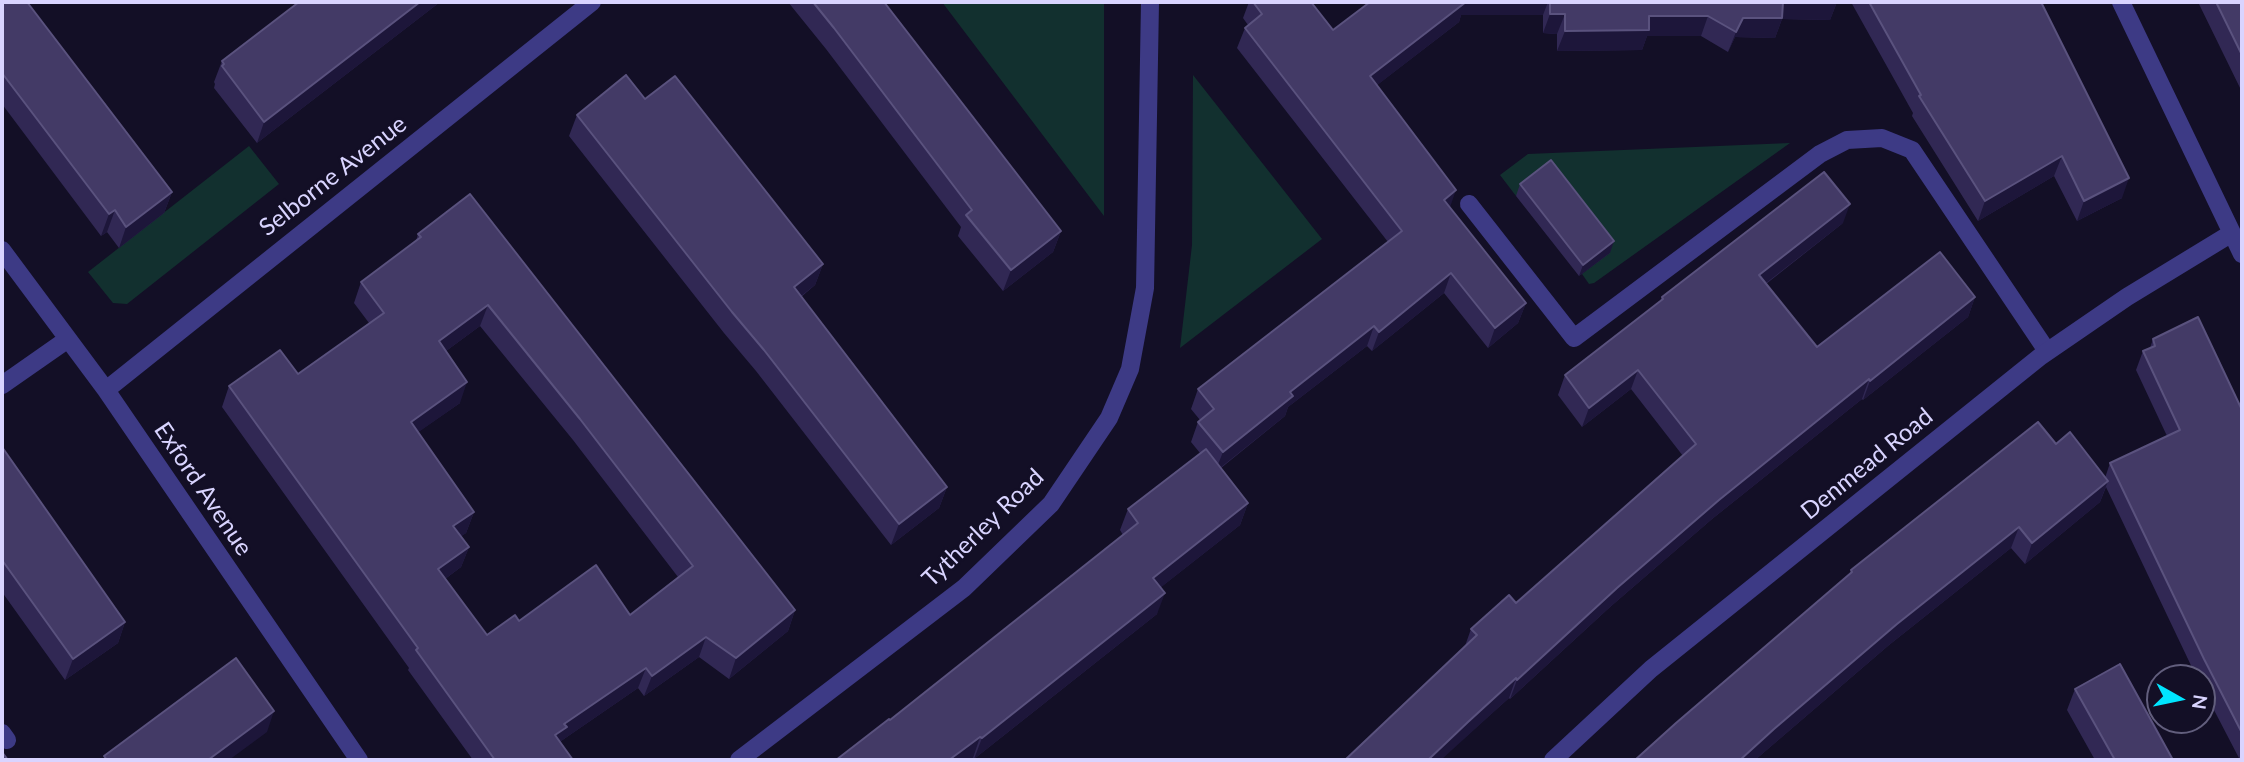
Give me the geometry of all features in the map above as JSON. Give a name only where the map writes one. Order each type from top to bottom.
[{"type":"street","name":"Selborne Avenue","points":[[106,390],[592,2]]},
{"type":"street","name":"Tytherley Road","points":[[739,760],[964,588],[1051,504],[1109,418],[1130,369],[1146,288],[1150,2]]},
{"type":"street","points":[[2121,2],[2242,254]]},
{"type":"street","points":[[1469,204],[1574,338],[1820,154],[1847,140],[1882,138],[1912,150],[2047,351]]},
{"type":"street","name":"Denmead Road","points":[[1553,760],[1651,669],[2047,351],[2127,297],[2232,233]]},
{"type":"street","name":"Exford Avenue","points":[[2,250],[106,390],[359,760]]},
{"type":"street","points":[[2,386],[68,340]]},
{"type":"green space","points":[[942,2],[1104,2],[1104,216]]},
{"type":"green space","points":[[1193,75],[1322,239],[1180,348],[1192,245]]},
{"type":"green space","points":[[1790,143],[1589,284],[1582,274],[1610,252],[1546,172],[1516,196],[1500,175],[1528,154]]},
{"type":"green space","points":[[249,146],[279,184],[127,304],[113,303],[88,272]]},
{"type":"building","points":[[2,2],[27,2],[172,192],[126,227],[115,210],[109,214],[2,73]]},
{"type":"building","points":[[299,2],[420,2],[264,122],[222,66],[222,61]]},
{"type":"building","points":[[813,2],[884,2],[1061,231],[1011,270],[966,215],[972,210]]},
{"type":"building","points":[[1253,2],[1311,2],[1333,30],[1370,2],[1466,2],[1370,76],[1456,190],[1444,200],[1526,303],[1495,328],[1451,273],[1379,332],[1374,326],[1290,392],[1293,396],[1223,452],[1198,422],[1214,409],[1198,389],[1402,231],[1245,28],[1262,14]]},
{"type":"building","points":[[1550,2],[1783,2],[1782,18],[1743,18],[1736,32],[1708,16],[1649,16],[1649,30],[1565,31],[1565,14],[1550,14]]},
{"type":"building","points":[[1869,2],[2041,2],[2129,178],[2084,201],[2062,156],[1985,201],[1919,96],[1921,95]]},
{"type":"building","points":[[2216,2],[2242,2],[2242,55]]},
{"type":"building","points":[[626,75],[645,99],[675,76],[823,264],[794,287],[947,487],[899,524],[577,115]]},
{"type":"building","points":[[1551,160],[1614,241],[1583,265],[1520,184]]},
{"type":"building","points":[[1824,172],[1850,204],[1759,275],[1817,347],[1940,252],[1975,297],[1719,500],[1617,588],[1517,680],[1516,678],[1428,760],[1345,760],[1477,635],[1471,629],[1509,595],[1516,603],[1696,444],[1638,370],[1589,408],[1565,375]]},
{"type":"building","points":[[470,194],[795,610],[736,658],[706,637],[652,676],[646,668],[564,724],[567,727],[555,735],[573,760],[495,760],[416,650],[418,648],[229,386],[280,350],[298,374],[384,313],[361,282],[421,237],[418,234]],"holes":[[[488,305],[693,566],[630,615],[596,565],[519,621],[515,615],[487,635],[438,569],[469,547],[453,526],[474,512],[411,422],[467,382],[439,341]]]},
{"type":"building","points":[[2198,317],[2242,410],[2242,733],[2216,682],[2216,664],[2207,664],[2110,463],[2180,430],[2143,351],[2155,346],[2153,339]]},
{"type":"building","points":[[2038,422],[2056,444],[2070,432],[2108,481],[2032,543],[2019,527],[1897,624],[1740,760],[1635,760],[1852,572],[1851,570]]},
{"type":"building","points":[[2,447],[125,622],[73,659],[2,560]]},
{"type":"building","points":[[1206,449],[1248,503],[1153,578],[1165,593],[982,738],[949,760],[836,760],[1138,523],[1128,509]]},
{"type":"building","points":[[236,658],[274,711],[208,760],[107,760],[104,756]]},
{"type":"building","points":[[2120,664],[2146,711],[2146,734],[2159,734],[2173,760],[2115,760],[2075,689]]}]
